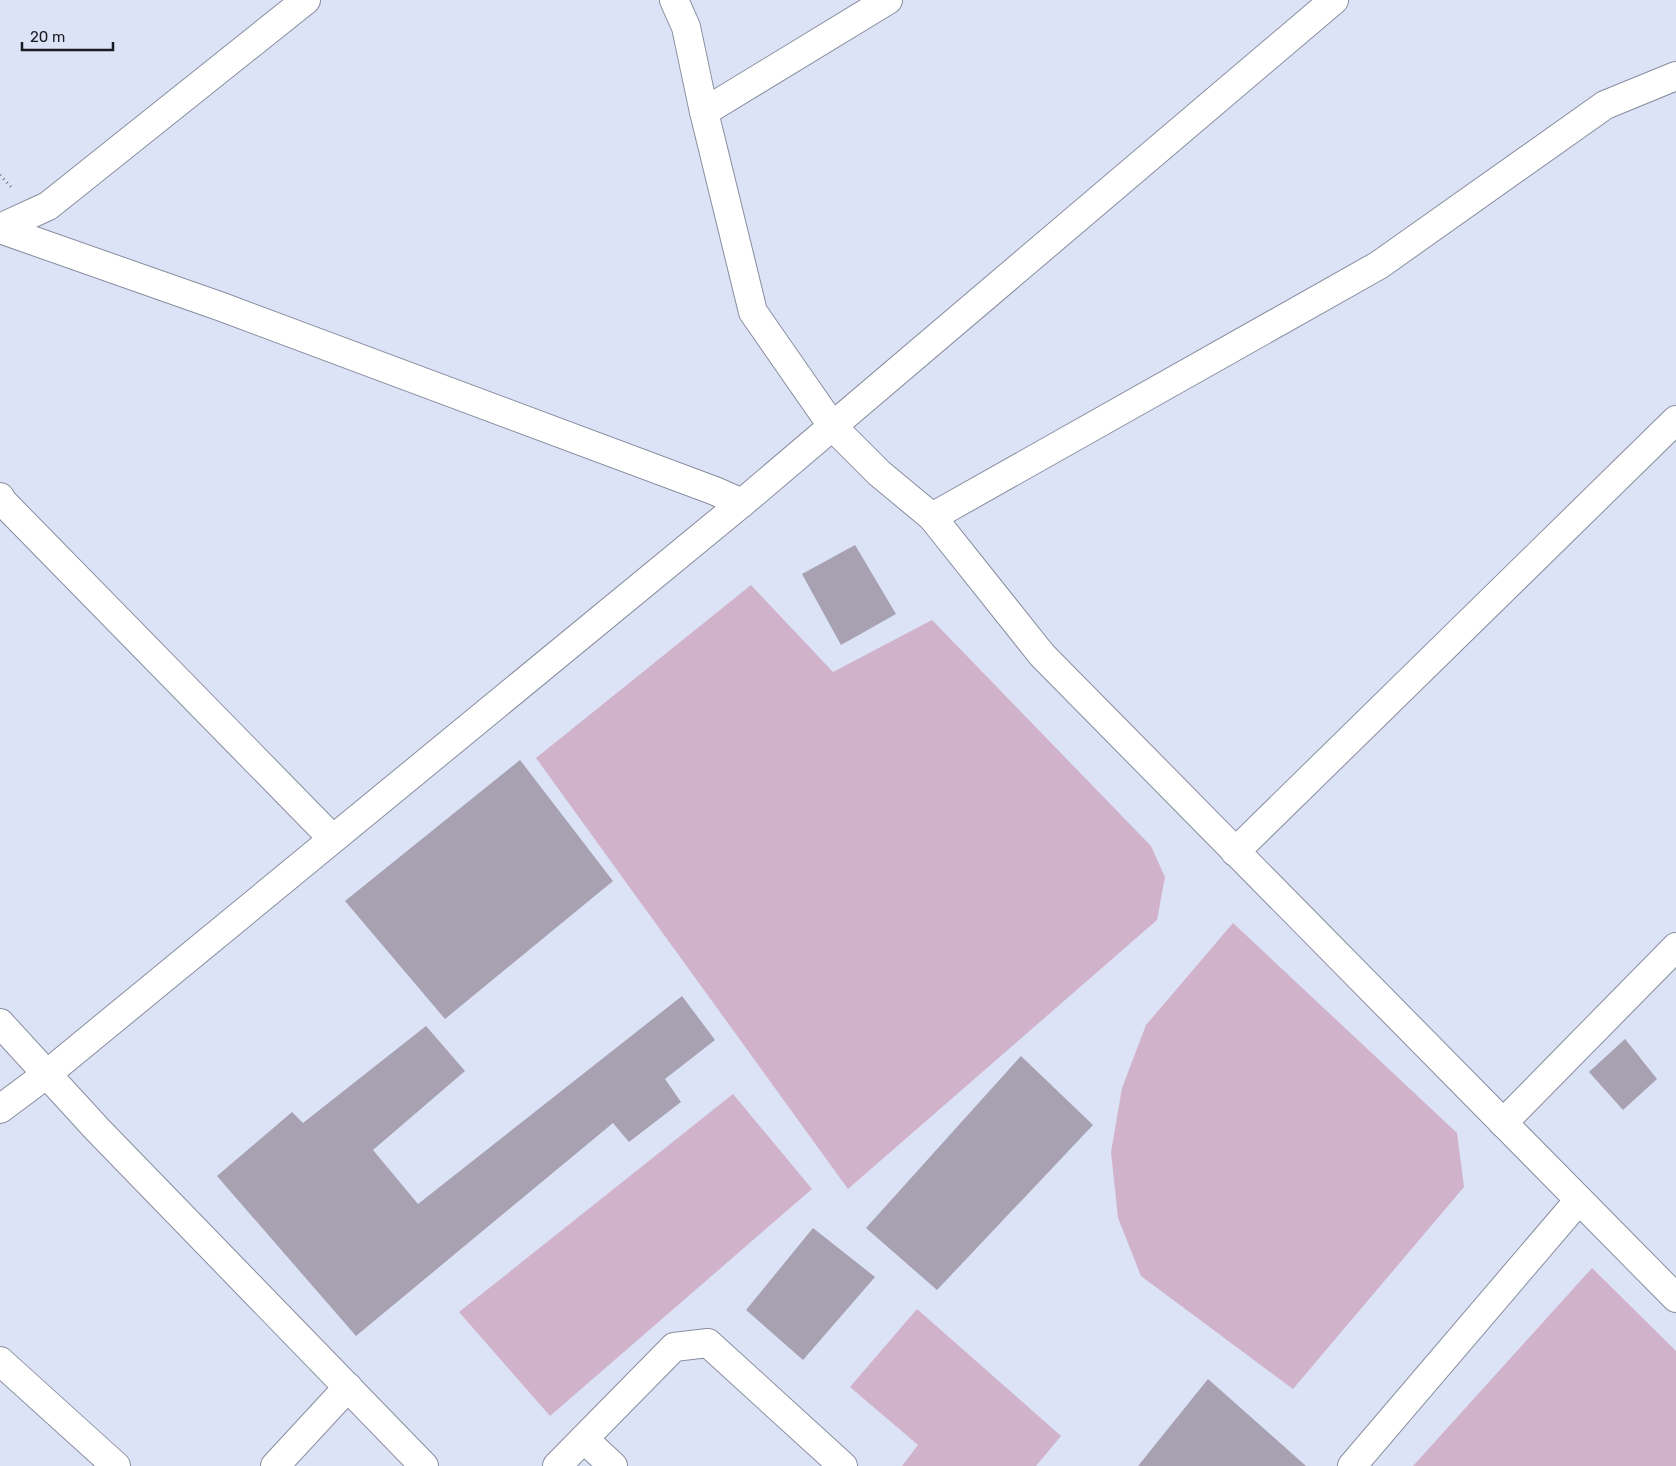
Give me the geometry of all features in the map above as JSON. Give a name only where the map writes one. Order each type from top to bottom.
[{"type":"street","points":[[0,228],[48,206],[306,0]]},
{"type":"street","points":[[674,0],[686,27],[704,112],[753,312],[833,427],[879,472],[932,517],[1042,655],[1676,1298]]},
{"type":"street","points":[[704,112],[888,0]]},
{"type":"street","points":[[0,1109],[47,1074],[742,503],[1334,0]]},
{"type":"street","points":[[932,517],[1378,265],[1606,105],[1676,76]]},
{"type":"street","points":[[0,228],[231,311],[706,487],[742,503]]},
{"type":"street","points":[[1235,852],[1676,420]]},
{"type":"street","points":[[0,497],[332,838]]},
{"type":"street","points":[[1503,1123],[1676,947]]},
{"type":"street","points":[[0,1023],[97,1129],[424,1466]]},
{"type":"street","points":[[1352,1466],[1579,1200]]},
{"type":"street","points":[[557,1466],[674,1348],[708,1344],[842,1466]]},
{"type":"street","points":[[0,1361],[116,1466]]},
{"type":"street","points":[[275,1466],[348,1387]]},
{"type":"street","points":[[584,1439],[613,1466]]},
{"type":"shaded area","points":[[751,585],[833,672],[932,620],[1151,846],[1165,877],[1157,920],[848,1189],[536,758]]},
{"type":"shaded area","points":[[1233,923],[1457,1133],[1464,1187],[1293,1389],[1141,1276],[1118,1218],[1111,1152],[1122,1088],[1146,1025]]},
{"type":"shaded area","points":[[733,1094],[812,1189],[550,1416],[459,1312]]},
{"type":"shaded area","points":[[1592,1268],[1676,1351],[1676,1466],[1413,1466]]},
{"type":"shaded area","points":[[917,1309],[1061,1436],[1036,1466],[902,1466],[918,1445],[850,1387]]},
{"type":"building","points":[[855,545],[896,614],[841,645],[802,574]]},
{"type":"building","points":[[520,760],[613,881],[445,1019],[345,901]]},
{"type":"building","points":[[682,996],[715,1040],[665,1079],[681,1102],[629,1142],[613,1123],[356,1336],[217,1176],[292,1112],[303,1123],[426,1026],[465,1071],[373,1150],[418,1204]]},
{"type":"building","points":[[1625,1039],[1657,1079],[1623,1110],[1589,1072]]},
{"type":"building","points":[[1021,1056],[1093,1125],[937,1290],[866,1228]]},
{"type":"building","points":[[813,1228],[875,1277],[803,1360],[746,1310]]},
{"type":"building","points":[[1208,1379],[1306,1466],[1138,1466]]}]
